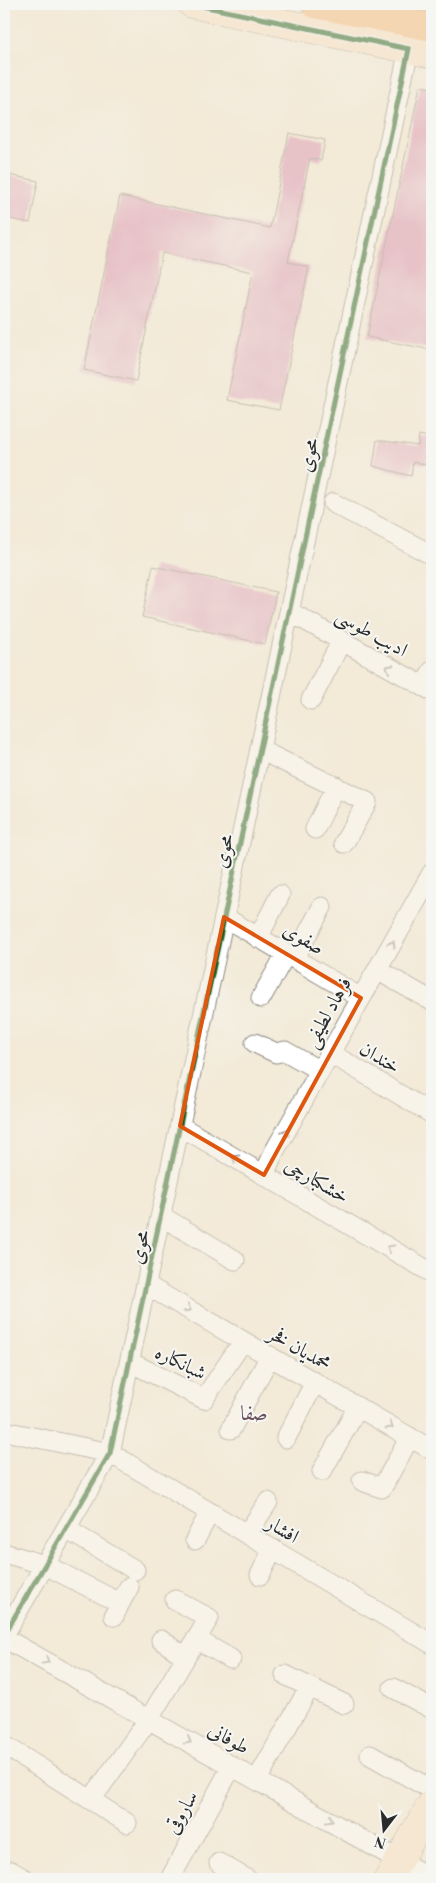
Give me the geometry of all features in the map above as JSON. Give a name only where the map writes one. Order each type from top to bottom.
[{"type":"main road","points":[[192,4],[421,52]]},
{"type":"main road","points":[[315,4],[432,27]]},
{"type":"main road","points":[[394,1869],[432,1803]]},
{"type":"street","name":"محوی","points":[[4,1636],[110,1453],[290,612],[421,52]]},
{"type":"street","points":[[332,503],[432,555]]},
{"type":"street","points":[[408,543],[432,545]]},
{"type":"street","name":"ادیب طوسی","points":[[290,612],[341,642],[429,683]]},
{"type":"street","points":[[311,700],[341,642]]},
{"type":"street","points":[[260,750],[367,802],[344,843]]},
{"type":"street","points":[[315,829],[336,786]]},
{"type":"street","name":"فرهاد لطیفی","points":[[264,1175],[274,1152],[432,873]]},
{"type":"street","points":[[258,938],[280,895]]},
{"type":"street","points":[[261,998],[322,907]]},
{"type":"street","name":"صفوی","points":[[224,917],[361,998]]},
{"type":"street","points":[[377,970],[432,1001]]},
{"type":"street","points":[[255,1043],[276,1053],[285,1052],[320,1072]]},
{"type":"street","name":"خندان","points":[[330,1053],[432,1114]]},
{"type":"street","name":"خشکبارچی","points":[[180,1126],[432,1273]]},
{"type":"street","points":[[161,1216],[235,1260]]},
{"type":"street","name":"محمدیان فخر","points":[[146,1285],[432,1450]]},
{"type":"street","name":"شبانکاره","points":[[130,1362],[204,1399],[243,1341]]},
{"type":"street","points":[[231,1429],[270,1356]]},
{"type":"street","points":[[286,1438],[316,1382]]},
{"type":"street","points":[[322,1471],[358,1407]]},
{"type":"street","name":"افشار","points":[[4,1431],[110,1453],[432,1644]]},
{"type":"street","points":[[362,1481],[382,1488],[410,1438]]},
{"type":"street","points":[[247,1534],[268,1502]]},
{"type":"street","points":[[195,1540],[210,1512]]},
{"type":"street","points":[[4,1553],[45,1565],[117,1610],[132,1578],[66,1529]]},
{"type":"street","points":[[260,1575],[273,1549]]},
{"type":"street","points":[[91,1800],[149,1719],[209,1618],[175,1600]]},
{"type":"street","name":"طوفانی","points":[[4,1636],[257,1780],[394,1869],[432,1879]]},
{"type":"street","points":[[196,1639],[231,1659]]},
{"type":"street","points":[[161,1640],[186,1657]]},
{"type":"street","points":[[285,1676],[344,1704]]},
{"type":"street","points":[[257,1780],[308,1688]]},
{"type":"street","points":[[393,1688],[432,1708]]},
{"type":"street","points":[[4,1745],[127,1823]]},
{"type":"street","points":[[370,1755],[432,1790]]},
{"type":"street","name":"ساروقی","points":[[170,1879],[232,1766]]},
{"type":"street","points":[[219,1863],[247,1879]]},
{"type":"street","points":[[6,1879],[12,1870],[25,1879]]},
{"type":"highlighted area","points":[[224,917],[361,998],[264,1175],[180,1126]]},
{"type":"building","points":[[420,86],[432,88],[432,350],[367,337]]},
{"type":"building","points":[[289,133],[325,140],[321,161],[310,158],[288,262],[309,267],[279,410],[227,400],[253,272],[162,253],[136,381],[84,370],[120,196],[270,228]]},
{"type":"building","points":[[4,174],[38,181],[30,223],[4,218]]},
{"type":"building","points":[[419,435],[432,438],[432,466],[413,462],[411,476],[373,466],[377,440],[418,446]]},
{"type":"building","points":[[153,566],[276,592],[265,644],[142,617]]},
{"type":"cycle path","points":[[4,1635],[110,1453],[409,49],[192,4]]},
{"type":"district","name":"صفا","points":[[254,1413]]}]
